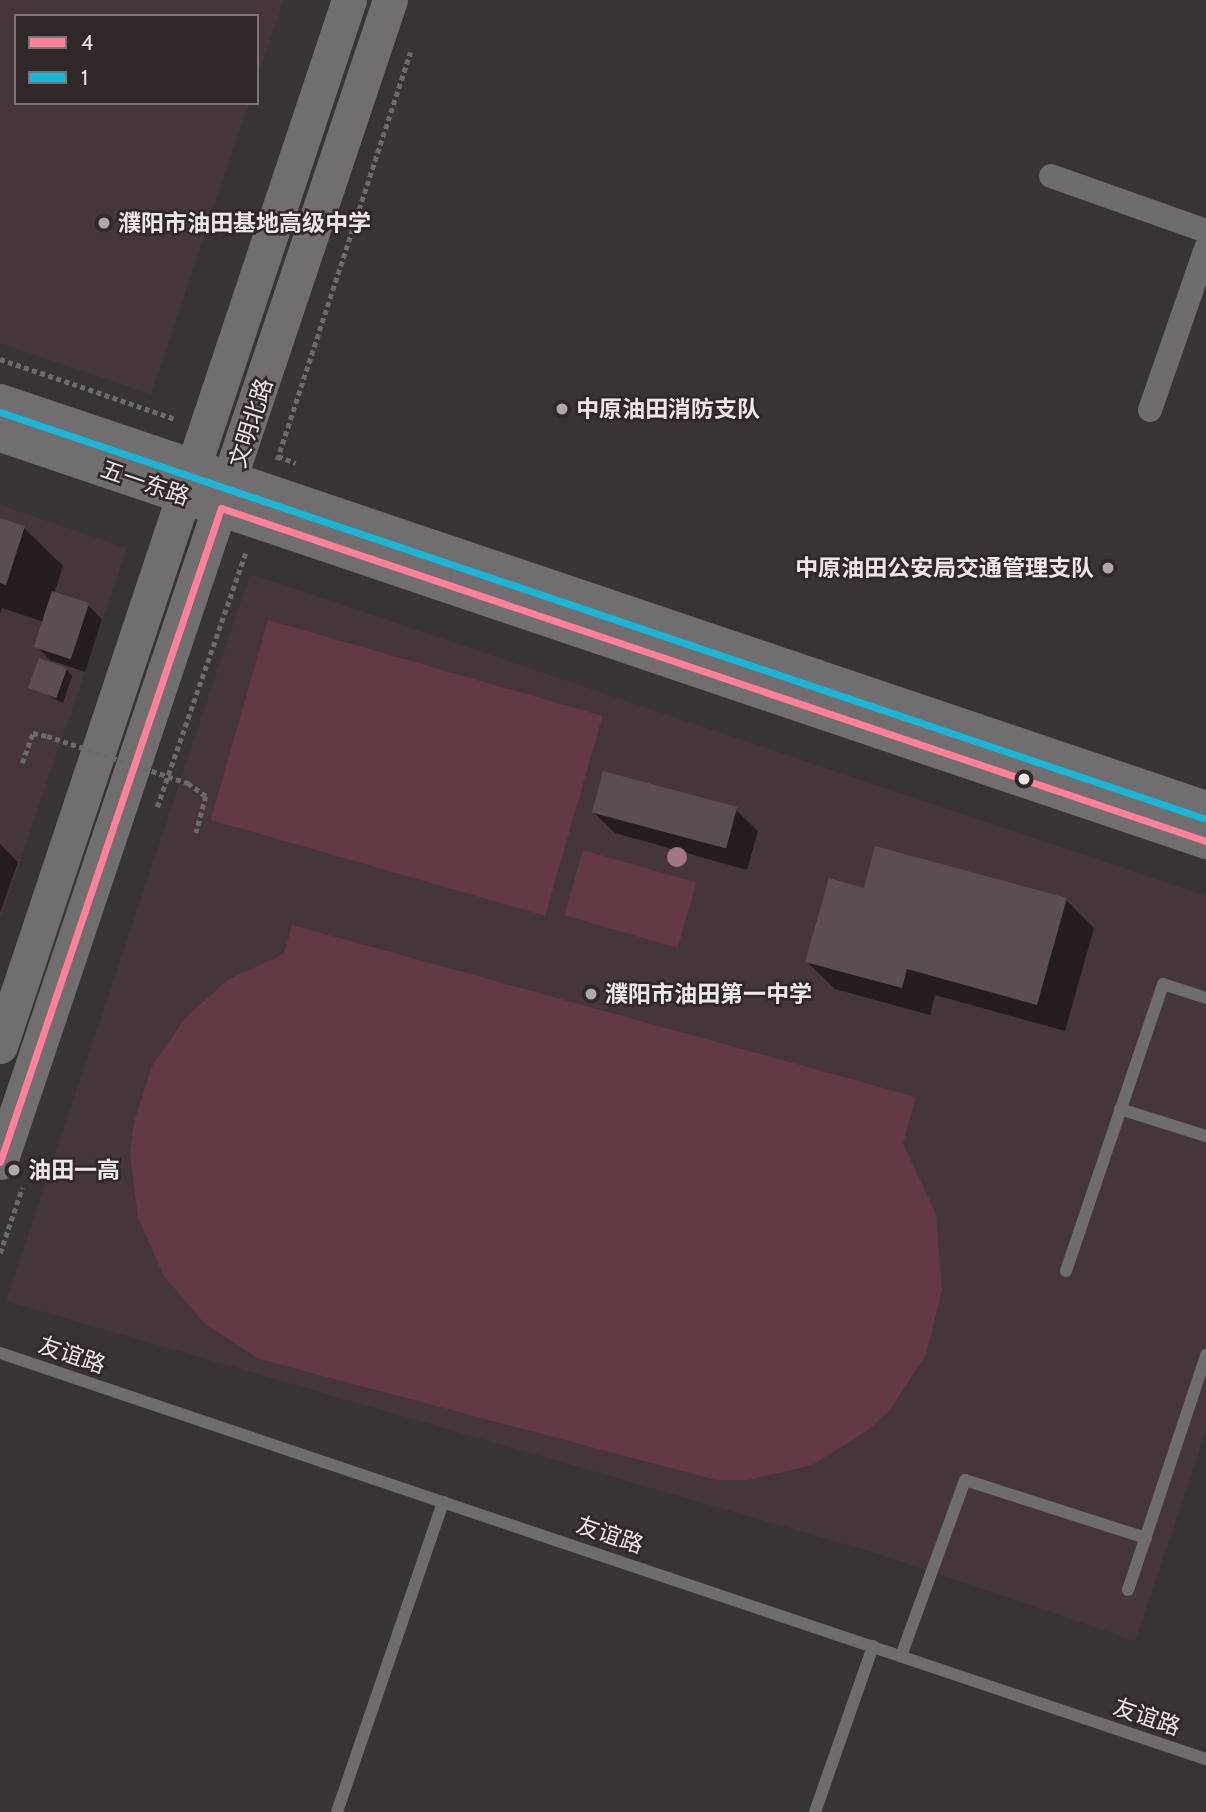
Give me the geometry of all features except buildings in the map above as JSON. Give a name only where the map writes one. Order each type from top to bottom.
[{"type":"street","name":"文明北路","points":[[0,1046],[208,431],[349,0]]},
{"type":"street","name":"文明北路","points":[[0,1163],[244,444],[390,0]]},
{"type":"street","points":[[1051,176],[1206,231]]},
{"type":"street","points":[[1150,410],[1206,248]]},
{"type":"street","name":"五一东路","points":[[0,401],[191,481],[1206,807]]},
{"type":"street","name":"五一东路","points":[[0,434],[191,481]]},
{"type":"street","name":"五一东路","points":[[227,493],[1206,841]]},
{"type":"lane","points":[[1066,1271],[1163,984],[1206,998]]},
{"type":"lane","points":[[1120,1109],[1206,1136]]},
{"type":"lane","name":"友谊路","points":[[0,1353],[1206,1759]]},
{"type":"lane","points":[[1128,1590],[1206,1355]]},
{"type":"lane","points":[[901,1656],[964,1480],[1146,1538]]},
{"type":"lane","points":[[337,1812],[443,1502]]},
{"type":"lane","points":[[815,1812],[873,1646]]},
{"type":"path","points":[[0,359],[208,431]]},
{"type":"path","points":[[244,444],[302,465]]},
{"type":"path","points":[[22,763],[33,733],[188,783],[206,796],[196,834]]},
{"type":"shaded area","name":"濮阳市油田基地高级中学","points":[[0,0],[284,0],[259,73],[259,14],[14,14],[14,105],[248,105],[151,394],[0,343]]},
{"type":"shaded area","points":[[0,505],[127,548],[0,920]]},
{"type":"shaded area","name":"濮阳市油田第一中学","points":[[250,574],[1206,896],[1206,1431],[1135,1641],[882,1555],[6,1301]]},
{"type":"shaded area","points":[[268,620],[603,716],[545,916],[211,820]]},
{"type":"shaded area","points":[[583,850],[696,883],[678,948],[564,915]]},
{"type":"shaded area","points":[[292,925],[916,1097],[903,1144],[936,1214],[942,1291],[926,1354],[891,1409],[867,1431],[812,1465],[748,1480],[716,1480],[259,1359],[205,1324],[164,1276],[138,1218],[130,1154],[134,1122],[152,1066],[185,1018],[229,979],[284,954]]},
{"type":"transit line","name":"1","points":[[0,412],[1203,818]]},
{"type":"transit line","name":"4","points":[[0,1162],[221,508],[1206,841]]},
{"type":"place","name":"濮阳市油田基地高级中学","points":[[104,223]]},
{"type":"place","name":"中原油田消防支队","points":[[562,409]]},
{"type":"place","name":"中原油田公安局交通管理支队","points":[[1108,568]]},
{"type":"place","name":"濮阳市油田第一中学","points":[[591,994]]},
{"type":"place","name":"油田一高","points":[[14,1170]]}]
